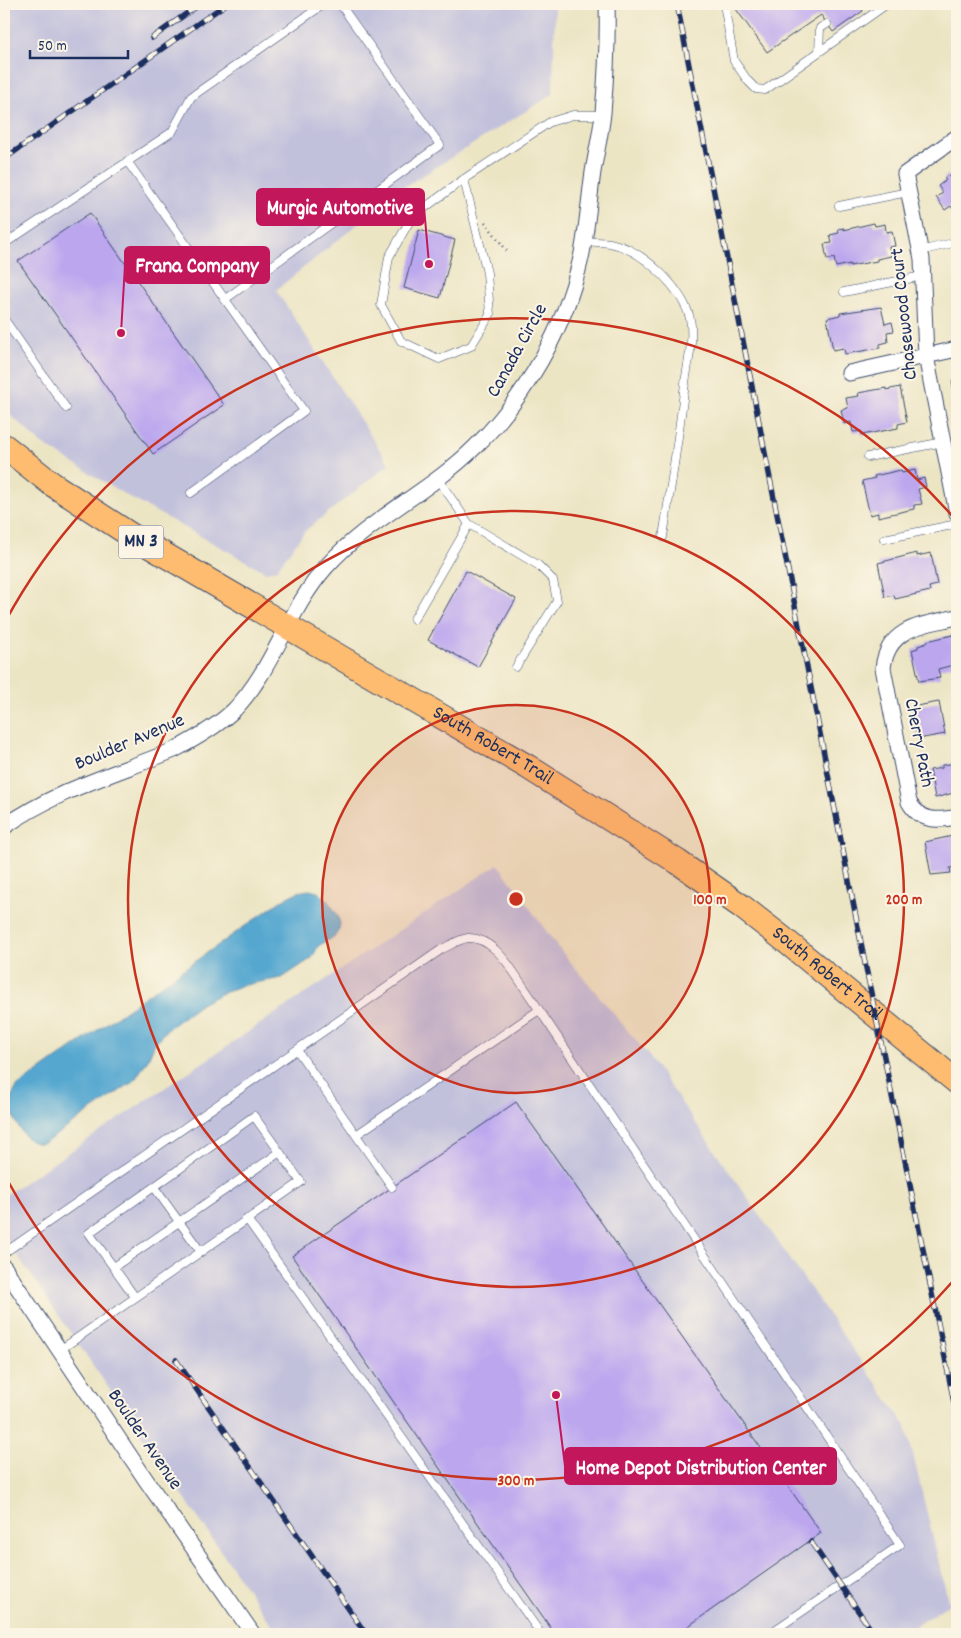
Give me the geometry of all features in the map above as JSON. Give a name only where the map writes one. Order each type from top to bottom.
[{"type":"main road","name":"South Robert Trail","points":[[4,446],[52,484],[121,529],[528,767],[678,862],[741,906],[957,1082]]},
{"type":"street","name":"Canada Circle","points":[[286,626],[311,586],[336,557],[361,535],[462,459],[490,432],[525,386],[547,347],[569,298],[584,241],[602,115],[607,39],[607,4]]},
{"type":"street","name":"Chasewood Court","points":[[957,137],[905,174],[920,251],[926,356],[957,513]]},
{"type":"street","points":[[849,373],[957,349]]},
{"type":"street","name":"Cherry Path","points":[[957,617],[900,634],[886,652],[883,668],[910,802],[916,812],[926,818],[937,820],[957,817]]},
{"type":"street","name":"Boulder Avenue","points":[[4,827],[26,811],[51,798],[174,750],[217,724],[233,711],[258,679],[286,626]]},
{"type":"street","name":"Boulder Avenue","points":[[4,1267],[146,1480],[253,1634]]},
{"type":"lane","points":[[4,244],[172,132],[191,97],[324,4]]},
{"type":"lane","points":[[224,300],[440,145],[340,4]]},
{"type":"lane","points":[[724,4],[734,61],[748,82],[756,90],[765,90],[886,4]]},
{"type":"lane","points":[[819,52],[820,28],[827,24]]},
{"type":"lane","points":[[464,179],[487,272],[490,315],[471,346],[439,359],[401,341],[381,305],[389,257],[412,217],[464,179],[550,122],[573,115],[602,115]]},
{"type":"lane","points":[[126,161],[304,412],[190,493]]},
{"type":"lane","points":[[839,206],[908,192]]},
{"type":"lane","points":[[584,241],[611,244],[631,251],[653,266],[681,299],[689,315],[691,329],[689,349],[675,464],[663,537]]},
{"type":"lane","points":[[920,251],[957,242]]},
{"type":"lane","points":[[844,292],[922,276]]},
{"type":"lane","points":[[4,319],[66,408]]},
{"type":"lane","points":[[868,457],[943,442]]},
{"type":"lane","points":[[438,478],[469,524],[538,565],[553,580],[557,601],[516,667]]},
{"type":"lane","points":[[414,619],[469,524]]},
{"type":"lane","points":[[884,538],[957,524]]},
{"type":"lane","points":[[4,1253],[442,949],[459,940],[470,938],[479,940],[491,946],[503,957],[900,1545],[769,1634]]},
{"type":"lane","points":[[356,1136],[539,1010]]},
{"type":"lane","points":[[297,1050],[392,1187]]},
{"type":"lane","points":[[60,1350],[301,1182],[254,1116],[90,1233],[135,1297]]},
{"type":"lane","points":[[114,1267],[280,1152]]},
{"type":"lane","points":[[154,1187],[200,1252]]},
{"type":"lane","points":[[247,1219],[541,1634]]},
{"type":"path","points":[[469,201],[507,251]]},
{"type":"shaded area","points":[[4,4],[555,4],[553,94],[401,189],[276,290],[389,464],[305,531],[277,569],[266,572],[127,496],[42,444],[4,409]]},
{"type":"shaded area","points":[[498,864],[557,946],[649,1056],[906,1426],[949,1604],[903,1634],[278,1634],[4,1236],[4,1196]]},
{"type":"water","points":[[309,890],[318,892],[327,900],[337,914],[340,923],[339,930],[335,936],[318,946],[312,958],[282,978],[243,985],[201,1004],[167,1029],[155,1043],[148,1059],[134,1081],[49,1140],[42,1143],[32,1142],[23,1134],[16,1122],[11,1105],[11,1100],[18,1086],[285,898],[298,892]]},
{"type":"building","points":[[744,4],[859,4],[863,11],[833,32],[821,15],[767,52],[736,9]]},
{"type":"building","points":[[957,170],[957,215],[951,206],[945,210],[936,197],[943,193],[938,186],[946,180],[944,178],[948,175],[949,177]]},
{"type":"building","points":[[90,213],[224,405],[153,454],[18,261]]},
{"type":"building","points":[[874,223],[875,226],[885,224],[886,232],[892,231],[895,246],[889,247],[891,256],[877,259],[877,261],[836,267],[834,258],[827,260],[824,244],[832,243],[830,235],[839,233],[838,229],[844,228],[844,230]]},
{"type":"building","points":[[419,230],[455,240],[440,298],[404,288]]},
{"type":"building","points":[[881,307],[885,324],[892,322],[894,331],[887,332],[888,342],[880,344],[880,348],[845,354],[844,348],[833,350],[827,318],[840,315],[840,313]]},
{"type":"building","points":[[957,380],[957,401],[956,401],[952,381]]},
{"type":"building","points":[[900,387],[907,422],[898,424],[898,428],[862,435],[861,431],[853,432],[851,422],[844,424],[841,410],[848,408],[846,398],[859,396],[858,393]]},
{"type":"building","points":[[901,470],[902,473],[915,470],[917,480],[924,478],[926,487],[918,489],[922,504],[914,505],[914,509],[878,517],[878,513],[870,515],[862,481],[875,478],[874,476]]},
{"type":"building","points":[[917,553],[917,556],[931,553],[937,585],[929,587],[930,591],[895,599],[894,595],[885,597],[878,563]]},
{"type":"building","points":[[466,571],[516,599],[478,667],[428,640]]},
{"type":"building","points":[[957,634],[957,664],[938,669],[940,678],[919,681],[912,650],[927,643],[927,641]]},
{"type":"building","points":[[939,702],[945,734],[918,739],[911,707]]},
{"type":"building","points":[[957,763],[957,792],[935,798],[930,770],[942,768],[942,765]]},
{"type":"building","points":[[957,835],[957,867],[950,868],[951,873],[931,875],[925,842]]},
{"type":"building","points":[[516,1102],[821,1533],[677,1634],[555,1634],[292,1256]]},
{"type":"railway","points":[[152,38],[200,4]]},
{"type":"railway","points":[[4,159],[226,4]]},
{"type":"railway","points":[[677,4],[866,968],[957,1417]]},
{"type":"railway","points":[[176,1360],[366,1634]]},
{"type":"railway","points":[[811,1542],[874,1634]]},
{"type":"place","name":"Murgic Automotive","points":[[429,264]]},
{"type":"place","name":"Frana Company","points":[[121,333]]},
{"type":"place","name":"Home Depot Distribution Center","points":[[556,1395]]}]
